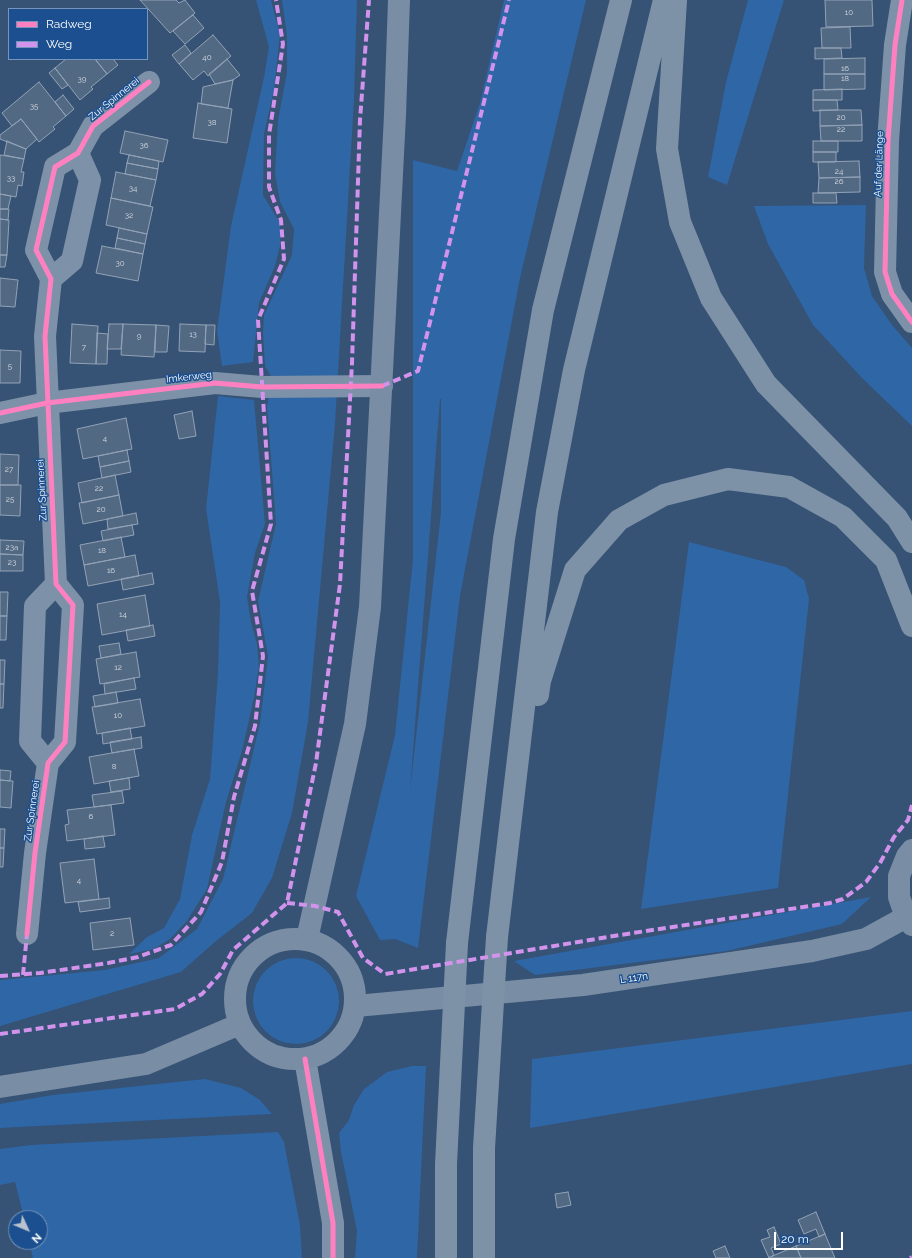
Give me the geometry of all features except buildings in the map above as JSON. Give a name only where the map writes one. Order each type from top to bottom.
[{"type":"highway","points":[[446,1258],[446,1164],[457,943],[504,539],[543,310],[621,0]]},
{"type":"highway","points":[[484,1258],[484,1148],[497,937],[547,512],[574,370],[664,0]]},
{"type":"highway","points":[[676,0],[667,149],[680,222],[711,298],[766,384],[897,518],[912,542]]},
{"type":"highway","points":[[497,937],[540,681],[575,570],[619,520],[664,495],[728,479],[789,487],[843,517],[886,560],[912,626]]},
{"type":"main road","points":[[307,939],[356,724],[370,606],[382,386],[399,0]]},
{"type":"main road","points":[[909,921],[899,898],[899,876],[907,856],[912,850]]},
{"type":"main road","name":"L 117n","points":[[356,1006],[583,985],[812,951],[866,939],[909,921]]},
{"type":"main road","points":[[288,938],[307,939],[324,945],[339,956],[346,966],[355,988],[356,1006],[350,1025],[339,1041],[324,1053],[305,1059],[285,1059],[266,1052],[251,1040],[240,1024],[235,1006],[236,987],[242,969],[254,954],[270,944],[288,938]]},
{"type":"main road","points":[[0,1087],[146,1064],[240,1024]]},
{"type":"street","name":"Auf der Länge","points":[[902,0],[895,45],[888,141],[885,272],[892,294],[912,322]]},
{"type":"street","name":"Zur Spinnerei","points":[[56,584],[45,336],[51,279],[36,250],[55,167],[78,152],[93,126],[149,82]]},
{"type":"street","points":[[51,279],[72,261],[90,180],[78,152]]},
{"type":"street","name":"Imkerweg","points":[[0,412],[47,403],[215,383],[262,387],[382,386]]},
{"type":"street","points":[[56,584],[73,605],[65,742],[48,763],[30,741],[35,606],[56,584]]},
{"type":"street","name":"Zur Spinnerei","points":[[27,934],[35,853],[48,763]]},
{"type":"street","points":[[305,1059],[333,1223],[333,1258]]},
{"type":"shaded area","points":[[256,0],[271,0],[280,34],[274,90],[264,134],[263,195],[280,223],[280,246],[275,266],[259,303],[253,362],[222,366],[217,331],[231,226],[264,77],[269,47]]},
{"type":"shaded area","points":[[282,0],[357,0],[354,99],[335,424],[308,722],[292,813],[272,878],[252,913],[216,941],[181,972],[0,1026],[0,980],[105,970],[159,958],[197,929],[223,879],[260,723],[268,656],[258,601],[276,524],[267,406],[272,378],[265,366],[263,332],[264,315],[292,255],[294,229],[280,202],[275,173],[278,120],[287,72],[287,36]]},
{"type":"shaded area","points":[[504,0],[586,0],[520,278],[460,596],[418,948],[395,939],[380,940],[356,896],[395,735],[413,559],[413,160],[457,171],[480,103]],"holes":[[[440,399],[441,512],[410,791]]]},
{"type":"shaded area","points":[[748,0],[784,0],[727,185],[708,177],[726,82]]},
{"type":"shaded area","points":[[866,205],[864,268],[872,296],[892,325],[912,348],[912,426],[863,379],[813,325],[768,244],[754,206]]},
{"type":"shaded area","points":[[218,396],[254,400],[265,524],[255,553],[247,597],[251,622],[257,644],[259,666],[254,698],[242,751],[226,802],[207,889],[187,921],[170,939],[154,949],[129,954],[147,937],[164,928],[180,899],[192,835],[210,779],[218,673],[220,602],[206,509]]},
{"type":"shaded area","points":[[689,542],[786,567],[804,580],[809,599],[778,888],[641,909]]},
{"type":"shaded area","points":[[871,897],[842,924],[727,951],[535,975],[514,961]]},
{"type":"shaded area","points":[[296,958],[312,961],[320,965],[332,977],[336,985],[339,1001],[336,1017],[332,1025],[320,1037],[312,1041],[296,1044],[280,1041],[272,1037],[260,1025],[256,1017],[253,1001],[256,985],[260,977],[272,965],[280,961]]},
{"type":"shaded area","points":[[912,1011],[912,1064],[530,1128],[532,1059]]},
{"type":"shaded area","points":[[412,1066],[426,1066],[417,1258],[355,1258],[357,1231],[341,1152],[339,1133],[349,1120],[354,1105],[364,1089],[387,1072]]},
{"type":"shaded area","points":[[205,1079],[241,1088],[260,1100],[272,1114],[0,1128],[0,1104],[53,1095]]},
{"type":"shaded area","points":[[278,1132],[284,1142],[300,1225],[302,1258],[33,1258],[31,1250],[48,1250],[48,1210],[22,1210],[15,1182],[0,1185],[0,1149],[31,1145]]},
{"type":"marked path","points":[[0,976],[40,973],[108,963],[138,957],[171,945],[201,912],[222,862],[234,797],[255,726],[263,656],[252,591],[271,524],[258,320],[284,259],[281,220],[269,187],[269,135],[283,44],[276,0]]},
{"type":"marked path","points":[[0,1034],[175,1009],[202,994],[220,974],[233,950],[287,903],[316,763],[340,584],[352,363],[360,120],[369,0]]},
{"type":"marked path","points":[[382,386],[418,371],[509,0]]},
{"type":"marked path","points":[[287,903],[315,906],[338,912],[363,958],[385,974],[620,935],[830,903],[843,899],[866,882],[880,863],[894,837],[908,820],[912,805]]},
{"type":"marked path","points":[[23,975],[27,934]]},
{"type":"cycle path","points":[[902,0],[895,45],[888,141],[885,272],[892,294],[912,322]]},
{"type":"cycle path","points":[[27,934],[35,853],[48,763],[65,742],[73,605],[56,584],[45,336],[51,279],[36,250],[55,167],[78,153],[93,126],[149,82]]},
{"type":"cycle path","points":[[0,413],[47,403],[215,383],[262,387],[382,386]]},
{"type":"cycle path","points":[[305,1059],[333,1223],[333,1258]]}]
